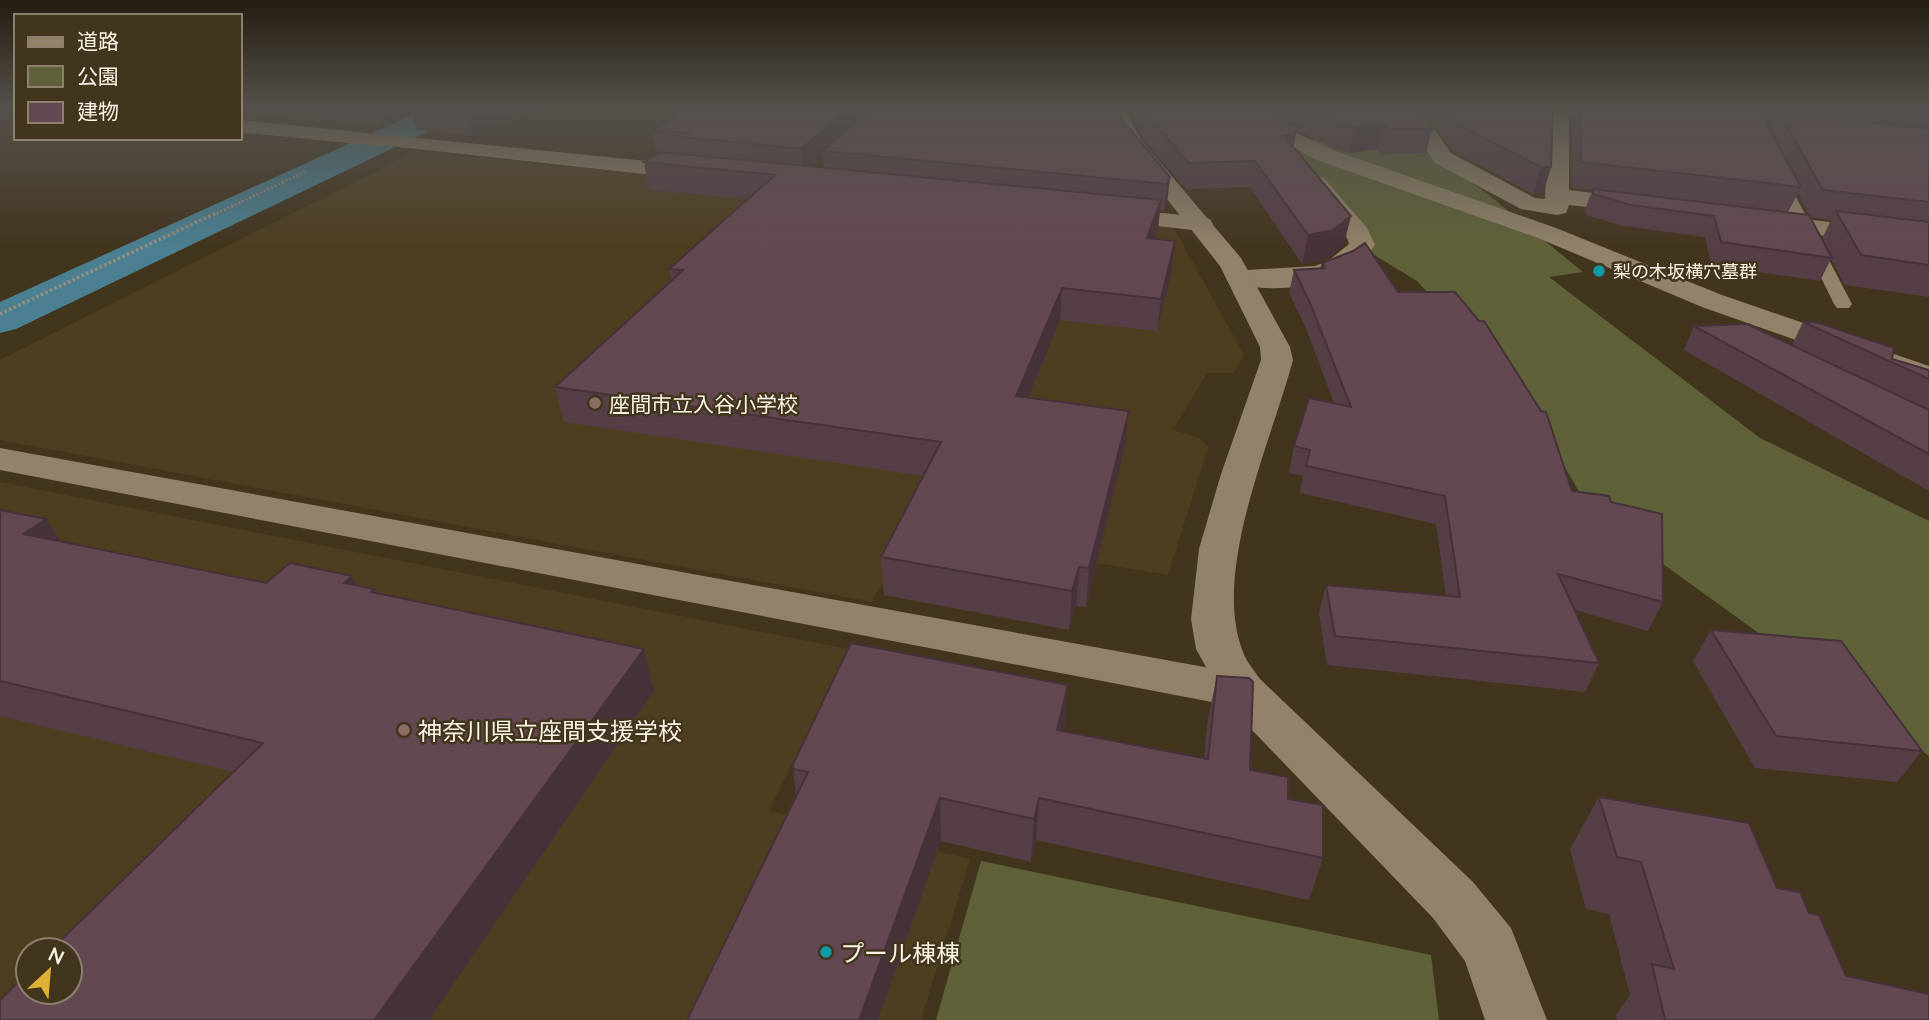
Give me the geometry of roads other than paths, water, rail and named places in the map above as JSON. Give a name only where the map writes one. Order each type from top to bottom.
[{"type":"street","points":[[536,154],[721,175]]},
{"type":"street","points":[[1142,154],[1201,224],[1240,277],[1275,347],[1277,360],[1220,544],[1214,576],[1212,615],[1219,651],[1243,691],[1453,900],[1490,947],[1516,1020]]},
{"type":"street","points":[[1240,277],[1319,274],[1345,264],[1362,245],[1358,233],[1302,164],[1305,154]]},
{"type":"street","points":[[1325,154],[1547,233],[1712,301],[1929,377]]},
{"type":"street","points":[[1440,154],[1443,158],[1529,204],[1666,209]]},
{"type":"street","points":[[1556,154],[1563,207]]},
{"type":"street","points":[[1078,211],[1201,224]]},
{"type":"street","points":[[1747,219],[1929,242]]},
{"type":"street","points":[[1712,301],[1742,337],[1779,355]]},
{"type":"street","points":[[0,460],[1243,691]]},
{"type":"lane","points":[[1772,164],[1843,304]]},
{"type":"waterway","points":[[0,319],[355,154]]},
{"type":"place","name":"梨の木坂横穴墓群","points":[[1599,271]]},
{"type":"place","name":"座間市立入谷小学校","points":[[595,403]]},
{"type":"place","name":"神奈川県立座間支援学校","points":[[404,730]]},
{"type":"place","name":"プール棟棟","points":[[826,952]]}]
